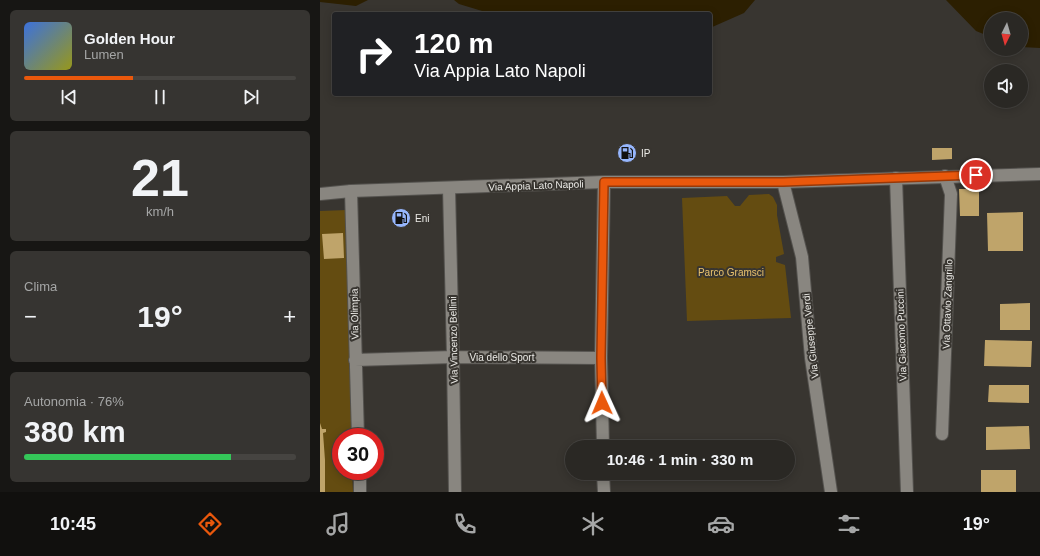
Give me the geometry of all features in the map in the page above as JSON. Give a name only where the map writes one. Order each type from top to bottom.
[{"type":"street","name":"Via Appia Lato Napoli","points":[[320,194],[351,191],[604,182],[783,182],[1040,174]]},
{"type":"street","name":"Via Ottavio Zangrillo","points":[[942,434],[951,194],[945,176]]},
{"type":"street","name":"Via Giacomo Puccini","points":[[896,178],[907,492]]},
{"type":"street","points":[[603,440],[601,358],[604,182]]},
{"type":"street","name":"Via Giuseppe Verdi","points":[[783,182],[802,257],[811,358],[831,492]]},
{"type":"street","name":"Via Vincenzo Bellini","points":[[449,188],[455,492]]},
{"type":"street","name":"Via Olimpia","points":[[351,191],[358,428]]},
{"type":"street","name":"Via dello Sport","points":[[355,360],[453,357],[601,358]]},
{"type":"street","points":[[360,480],[360,492]]},
{"type":"street","points":[[604,480],[604,492]]},
{"type":"green space","name":"Parco Gramsci","points":[[769,194],[773,197],[777,205],[777,215],[784,254],[776,257],[776,262],[785,265],[791,318],[687,321],[682,198],[727,196],[735,206],[740,206],[749,195]]},
{"type":"green space","points":[[347,210],[352,428],[332,428],[332,480],[352,480],[353,492],[320,492],[320,211]]},
{"type":"shaded area","points":[[320,0],[368,0],[356,6],[320,2]]},
{"type":"shaded area","points":[[454,0],[755,0],[744,13],[712,27],[712,12],[485,12],[459,4]]},
{"type":"shaded area","points":[[946,0],[1040,0],[1040,48],[1028,47],[1028,12],[984,12],[984,34],[976,31]]},
{"type":"building","points":[[932,148],[952,148],[952,159],[932,160]]},
{"type":"building","points":[[959,189],[979,189],[979,216],[960,216]]},
{"type":"building","points":[[1023,212],[1023,251],[988,251],[987,213]]},
{"type":"building","points":[[343,233],[344,258],[324,259],[322,234]]},
{"type":"building","points":[[1030,303],[1030,330],[1000,330],[1000,304]]},
{"type":"building","points":[[985,340],[1032,341],[1031,367],[984,366]]},
{"type":"building","points":[[989,385],[1029,385],[1029,403],[988,402]]},
{"type":"building","points":[[320,423],[322,429],[326,429],[326,432],[323,433],[325,492],[320,492]]},
{"type":"building","points":[[1029,426],[1030,449],[986,450],[986,427]]},
{"type":"building","points":[[981,470],[1016,470],[1016,492],[981,492]]},
{"type":"place","name":"IP","points":[[627,153]]},
{"type":"place","name":"Eni","points":[[401,218]]},
{"type":"route","points":[[602,403],[601,358],[604,182],[783,182],[976,175]]}]
